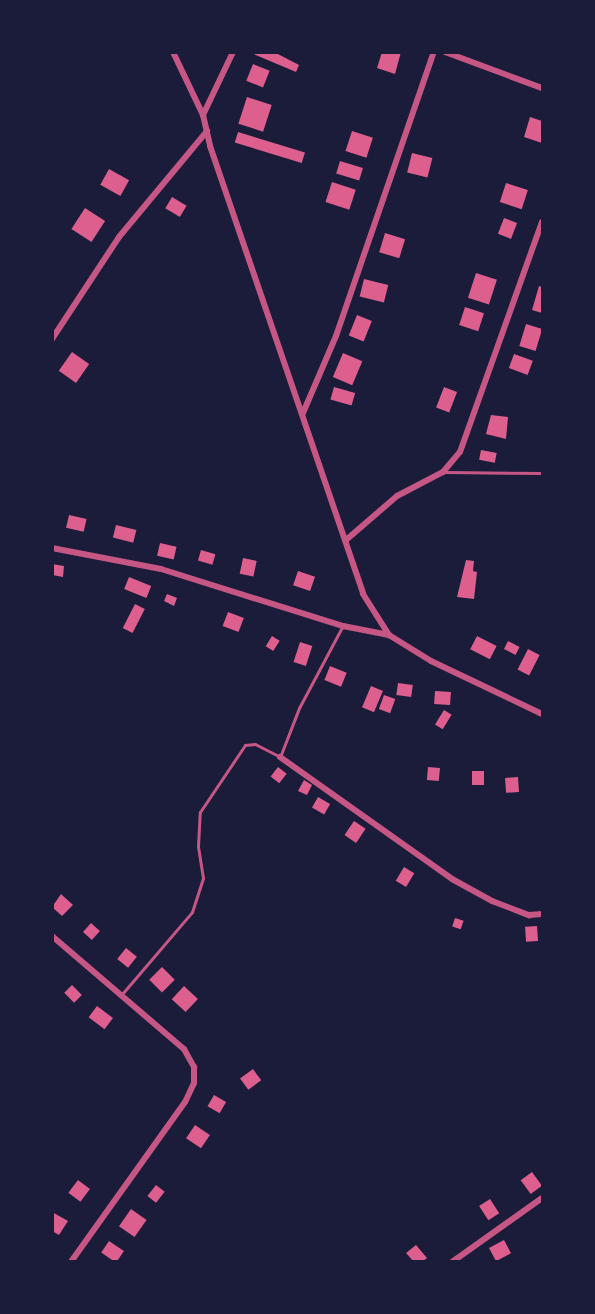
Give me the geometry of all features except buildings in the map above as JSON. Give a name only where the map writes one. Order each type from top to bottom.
[{"type":"street","points":[[173,52],[203,115],[363,594],[389,635]]},
{"type":"street","points":[[203,115],[233,52]]},
{"type":"street","points":[[303,414],[336,336],[435,52]]},
{"type":"street","points":[[445,52],[543,88]]},
{"type":"street","points":[[52,339],[118,237],[207,131]]},
{"type":"street","points":[[346,540],[397,496],[443,472],[460,452],[543,222]]},
{"type":"street","points":[[52,548],[161,569],[343,626],[389,635],[441,666],[543,714]]},
{"type":"street","points":[[280,757],[452,879],[492,901],[529,915],[543,914]]},
{"type":"street","points":[[52,936],[184,1049],[194,1067],[194,1083],[185,1102],[71,1262]]},
{"type":"street","points":[[452,1262],[543,1198]]},
{"type":"lane","points":[[443,472],[543,472]]},
{"type":"lane","points":[[122,995],[192,912],[203,878],[197,828],[207,803],[245,745],[255,744],[280,757],[299,708],[343,626]]}]
